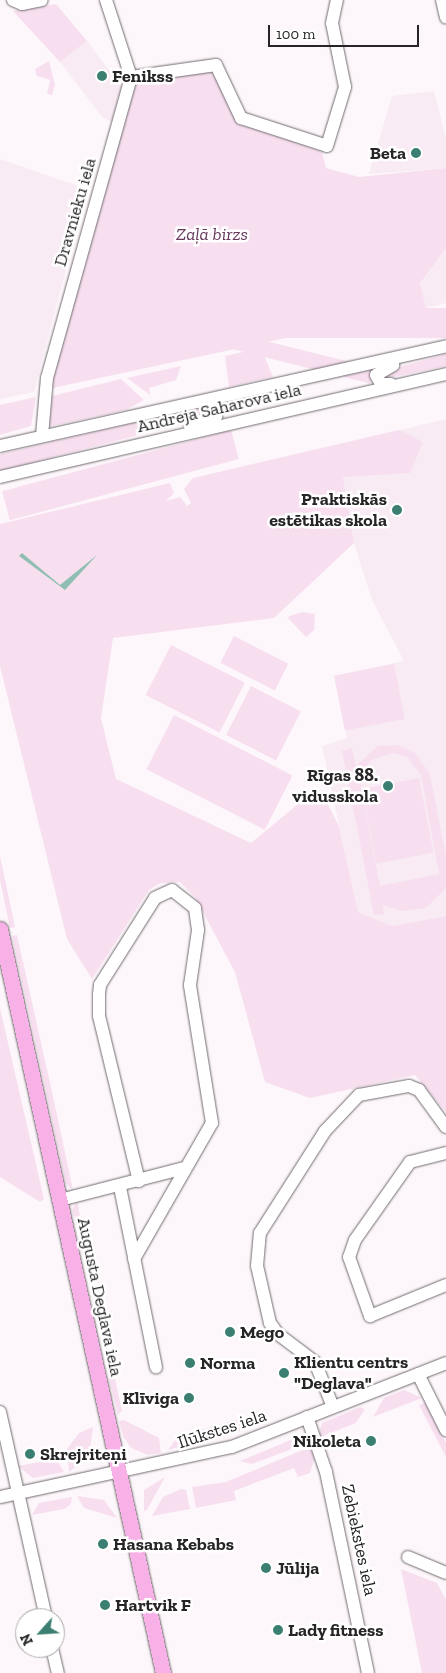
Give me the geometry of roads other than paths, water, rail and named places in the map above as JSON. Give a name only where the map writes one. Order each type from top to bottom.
[{"type":"main road","name":"Augusta Deglava iela","points":[[0,929],[164,1673]]},
{"type":"street","points":[[13,0],[22,4],[42,0]]},
{"type":"street","points":[[106,0],[131,77],[216,65],[241,118],[327,146],[346,87],[332,23],[337,0]]},
{"type":"street","points":[[442,0],[446,18]]},
{"type":"street","name":"Dravnieku iela","points":[[42,436],[46,378],[131,77]]},
{"type":"street","name":"Andreja Saharova iela","points":[[0,446],[446,346]]},
{"type":"street","points":[[405,383],[381,384],[376,375],[381,368],[419,359],[431,350]]},
{"type":"street","name":"Andreja Saharova iela","points":[[0,477],[446,374]]},
{"type":"street","points":[[140,444],[216,416],[212,402],[193,402]]},
{"type":"street","points":[[134,1259],[207,1135],[212,1111],[190,985],[198,930],[195,908],[172,890],[155,898],[100,984],[99,995],[103,1034],[139,1181]]},
{"type":"street","points":[[333,1407],[315,1362],[278,1334],[270,1323],[257,1266],[260,1233],[325,1131],[359,1096],[408,1086],[419,1090],[446,1127]]},
{"type":"street","points":[[446,1153],[410,1162],[355,1240],[349,1257],[370,1316],[446,1285]]},
{"type":"street","points":[[60,1200],[120,1187],[186,1168]]},
{"type":"street","points":[[120,1187],[156,1367]]},
{"type":"street","name":"Ilūkstes iela","points":[[0,1496],[119,1473],[232,1447],[446,1363]]},
{"type":"street","points":[[418,1374],[446,1430]]},
{"type":"street","points":[[0,1412],[44,1608]]},
{"type":"street","name":"Zebiekstes iela","points":[[307,1417],[326,1472],[368,1673]]},
{"type":"street","points":[[408,1557],[446,1573]]},
{"type":"street","points":[[54,1658],[58,1673]]},
{"type":"place","name":"Fenikss","points":[[102,76]]},
{"type":"place","name":"Beta","points":[[416,153]]},
{"type":"place","name":"Praktiskās estētikas skola","points":[[397,510]]},
{"type":"place","name":"Rīgas 88. vidusskola","points":[[388,786]]},
{"type":"place","name":"Mego","points":[[230,1332]]},
{"type":"place","name":"Norma","points":[[190,1363]]},
{"type":"place","name":"Klientu centrs \"Deglava\"","points":[[284,1373]]},
{"type":"place","name":"Klīviga","points":[[189,1398]]},
{"type":"place","name":"Nikoleta","points":[[371,1441]]},
{"type":"place","name":"Skrejriteņi","points":[[30,1454]]},
{"type":"place","name":"Hasana Kebabs","points":[[103,1544]]},
{"type":"place","name":"Jūlija","points":[[266,1568]]},
{"type":"place","name":"Hartvik F","points":[[105,1605]]},
{"type":"place","name":"Lady fitness","points":[[278,1630]]},
{"type":"park label","name":"Zaļā birzs","points":[[212,234]]}]
